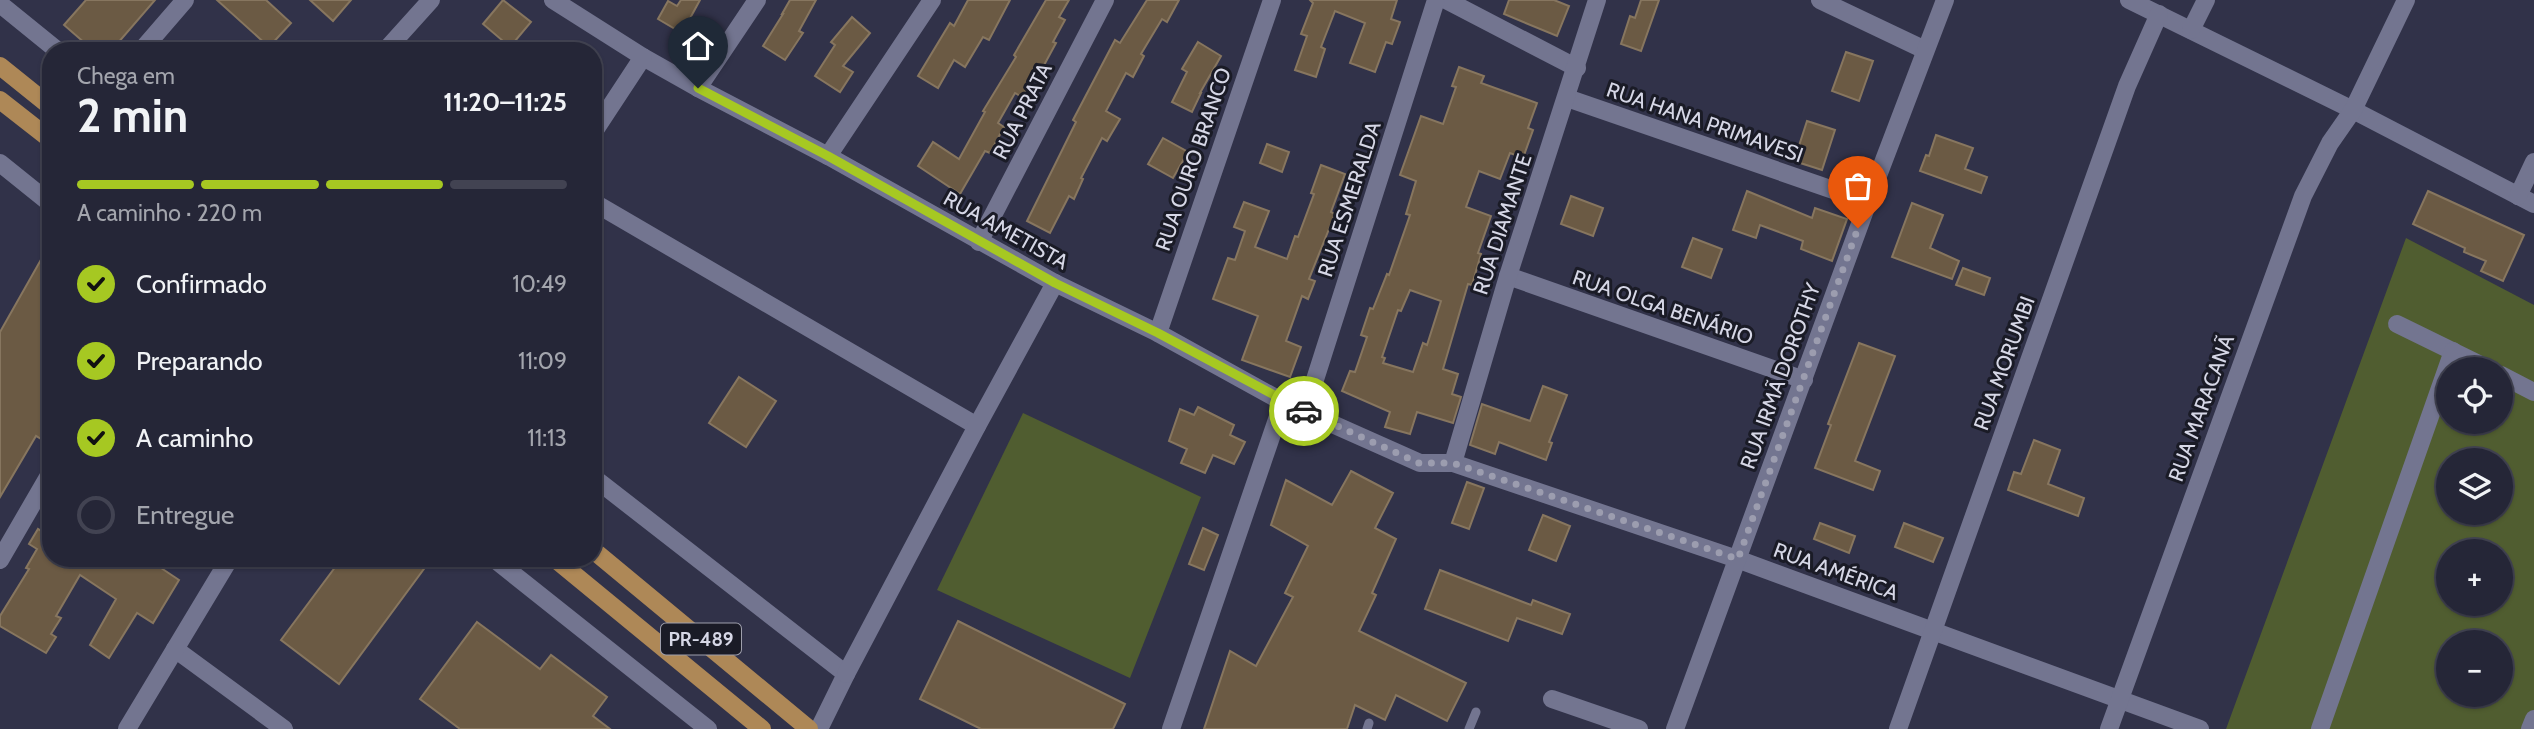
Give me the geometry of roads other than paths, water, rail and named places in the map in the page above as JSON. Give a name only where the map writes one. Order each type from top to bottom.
[{"type":"main road","points":[[0,66],[42,100]]},
{"type":"main road","points":[[0,100],[42,133]]},
{"type":"main road","name":"PR-489","points":[[602,557],[809,729]]},
{"type":"main road","name":"PR-489","points":[[565,567],[762,729]]},
{"type":"street","points":[[149,42],[185,0]]},
{"type":"street","points":[[393,42],[431,0]]},
{"type":"street","points":[[698,88],[757,0]]},
{"type":"street","points":[[828,156],[932,0]]},
{"type":"street","name":"RUA PRATA","points":[[979,242],[1105,0]]},
{"type":"street","name":"RUA OURO BRANCO","points":[[1158,333],[1272,0]]},
{"type":"street","name":"RUA ESMERALDA","points":[[1305,411],[1436,0]]},
{"type":"street","points":[[1446,0],[1577,68]]},
{"type":"street","name":"RUA DIAMANTE","points":[[1453,463],[1508,276],[1597,0]]},
{"type":"street","points":[[1820,0],[1925,50]]},
{"type":"street","name":"RUA IRMÃ DOROTHY","points":[[1675,729],[1945,0]]},
{"type":"street","points":[[2129,0],[2353,110],[2526,200],[2534,162]]},
{"type":"street","points":[[2192,30],[2206,0]]},
{"type":"street","name":"RUA MARACANÃ","points":[[2109,729],[2303,196],[2330,143],[2353,110],[2406,0]]},
{"type":"street","name":"RUA AMETISTA","points":[[561,3],[643,57],[698,88],[828,156],[1055,283],[1158,333],[1283,402],[1419,463],[1453,463]]},
{"type":"street","points":[[0,4],[47,42]]},
{"type":"street","name":"RUA MORUMBI","points":[[1898,729],[2127,86],[2159,14]]},
{"type":"street","points":[[602,119],[643,57]]},
{"type":"street","name":"RUA HANA PRIMAVESI","points":[[1567,98],[1868,202]]},
{"type":"street","points":[[0,163],[42,197]]},
{"type":"street","points":[[602,207],[977,426]]},
{"type":"street","name":"RUA OLGA BENÁRIO","points":[[1508,276],[1804,380]]},
{"type":"street","points":[[819,729],[1055,283]]},
{"type":"street","points":[[2397,324],[2465,357]]},
{"type":"street","points":[[2320,729],[2453,351]]},
{"type":"street","points":[[2513,381],[2534,392]]},
{"type":"street","points":[[1171,729],[1283,402]]},
{"type":"street","name":"RUA AMÉRICA","points":[[1453,463],[1738,559],[2200,729]]},
{"type":"street","points":[[602,484],[846,674]]},
{"type":"street","points":[[0,560],[42,488]]},
{"type":"street","points":[[127,729],[225,567]]},
{"type":"street","points":[[504,567],[708,729]]},
{"type":"street","points":[[175,649],[284,729]]},
{"type":"street","points":[[1552,699],[1639,729]]},
{"type":"street","points":[[2530,729],[2534,719]]},
{"type":"lane","points":[[1469,729],[1476,712]]}]
